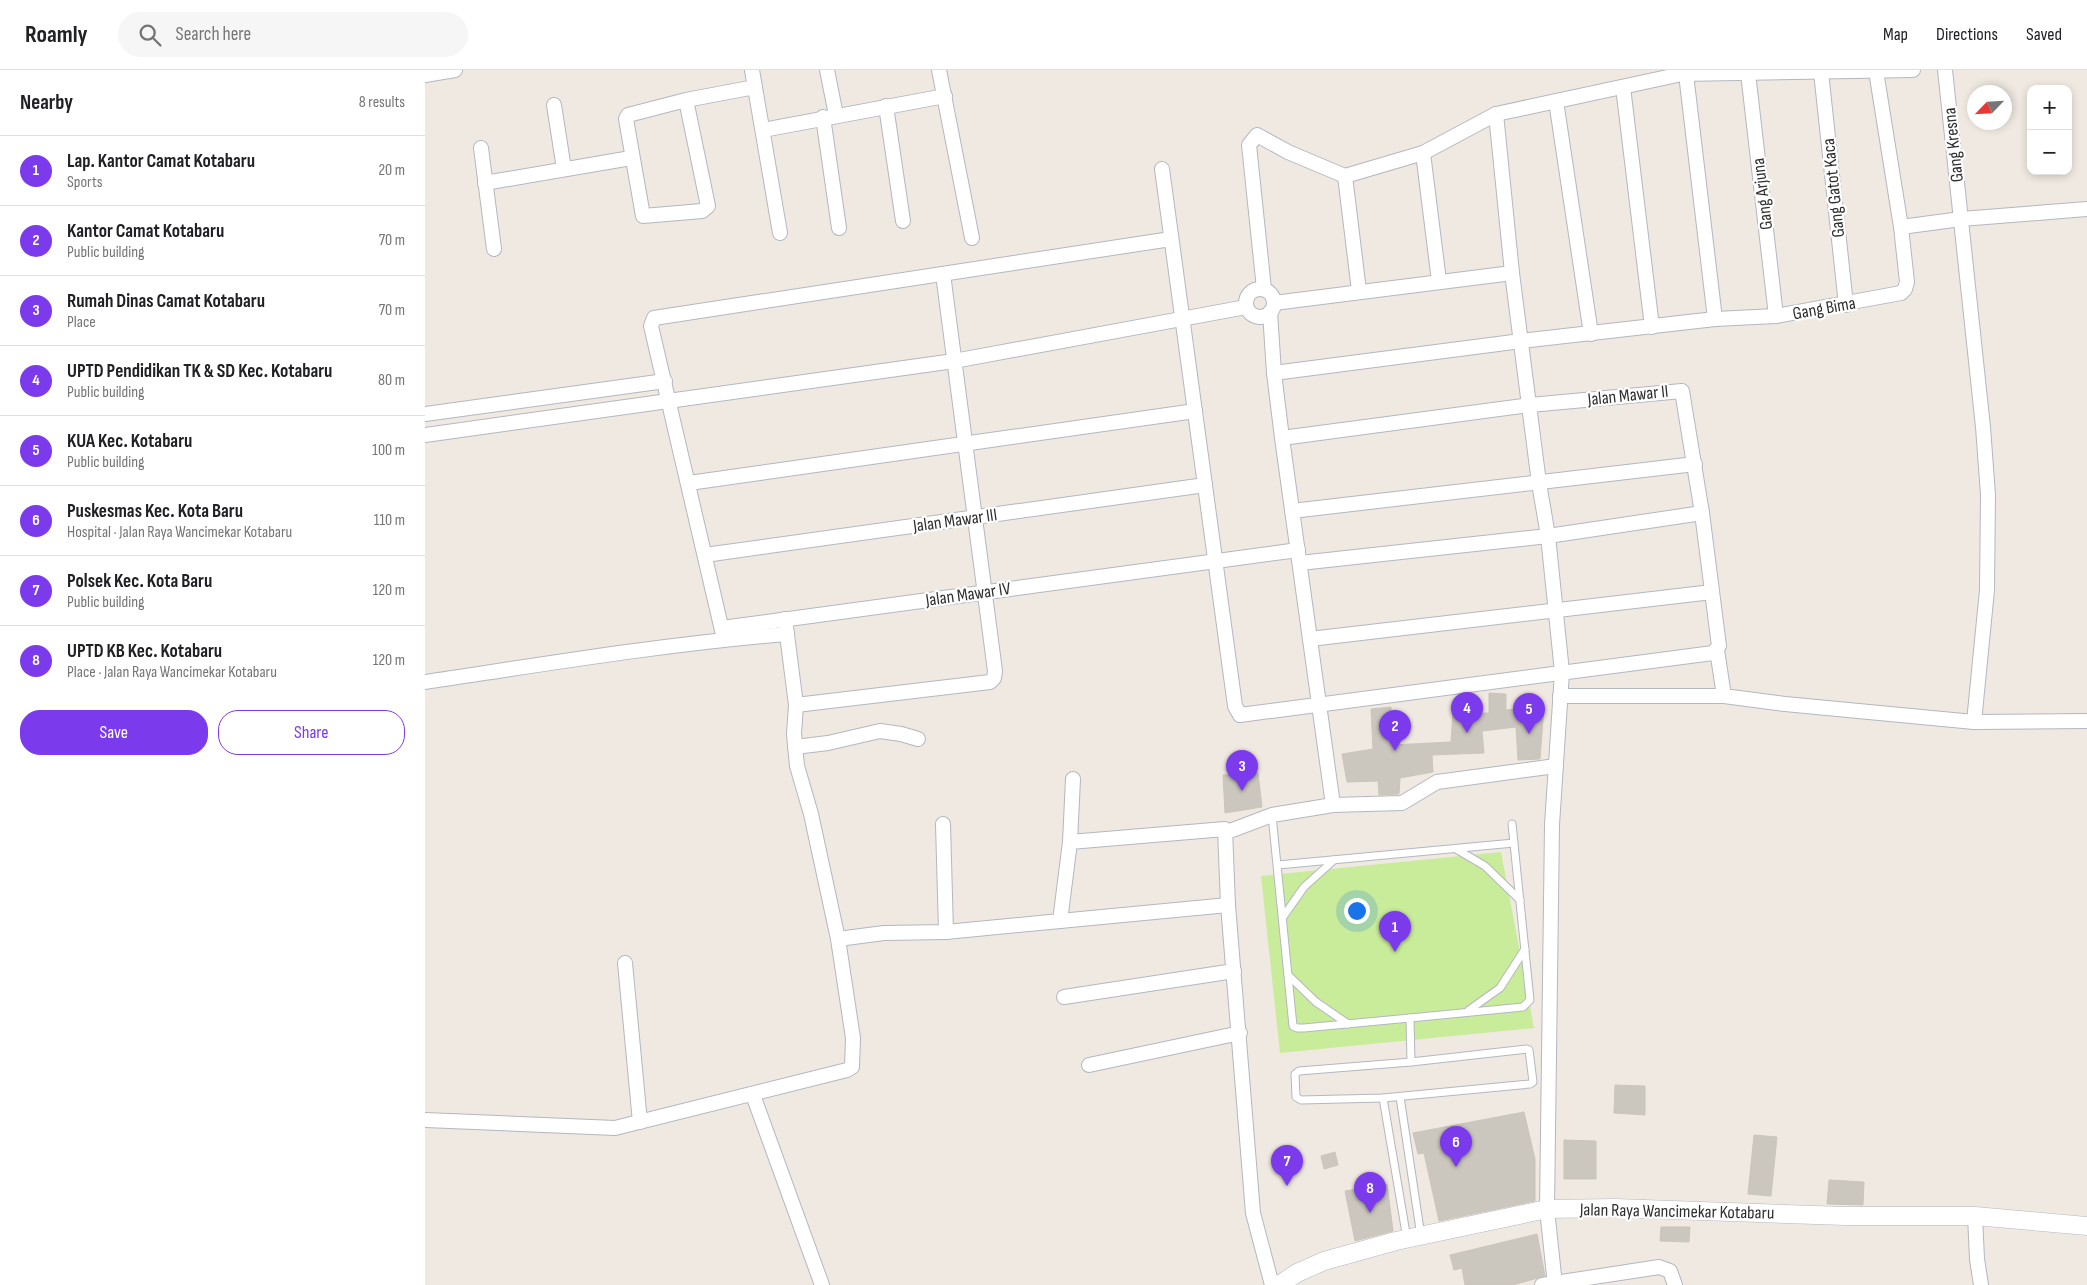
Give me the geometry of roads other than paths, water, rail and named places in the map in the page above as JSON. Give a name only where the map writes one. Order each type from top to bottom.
[{"type":"street","points":[[425,75],[455,70]]},
{"type":"street","points":[[752,70],[780,233]]},
{"type":"street","points":[[827,70],[839,228]]},
{"type":"street","points":[[939,70],[972,238]]},
{"type":"street","points":[[1264,289],[1249,145],[1253,138],[1261,136],[1288,152],[1345,176],[1423,153],[1496,114],[1686,74],[1913,70]]},
{"type":"street","name":"Gang Kresna","points":[[1945,70],[1983,427],[1988,495],[1987,590],[1974,722]]},
{"type":"street","name":"Gang Bima","points":[[1274,373],[1521,341],[1715,319],[1777,316],[1846,305],[1901,293],[1905,289],[1907,282],[1901,228],[1876,71]]},
{"type":"street","name":"Gang Gatot Kaca","points":[[1821,72],[1846,305]]},
{"type":"street","name":"Gang Arjuna","points":[[1748,73],[1777,316]]},
{"type":"street","points":[[1686,74],[1715,319]]},
{"type":"street","points":[[1623,87],[1652,327]]},
{"type":"street","points":[[686,100],[708,206],[706,209],[643,216],[631,158],[626,119],[628,115],[686,100],[755,88]]},
{"type":"street","points":[[763,130],[829,116],[945,96]]},
{"type":"street","points":[[1556,101],[1591,334]]},
{"type":"street","points":[[554,105],[564,170]]},
{"type":"street","points":[[886,106],[903,221]]},
{"type":"street","points":[[1496,114],[1521,341],[1539,482],[1548,536],[1562,672],[1552,825],[1547,1209],[1550,1284],[1659,1267],[1669,1271],[1675,1285]]},
{"type":"street","points":[[481,148],[494,249]]},
{"type":"street","points":[[1423,153],[1439,281]]},
{"type":"street","points":[[485,183],[631,158]]},
{"type":"street","points":[[1162,169],[1215,561],[1237,711],[1240,715],[1717,650]]},
{"type":"street","points":[[1345,176],[1359,291]]},
{"type":"street","points":[[1901,228],[1961,219],[2087,209]]},
{"type":"street","points":[[723,634],[651,326],[654,318],[1171,239]]},
{"type":"street","points":[[1333,805],[1274,373],[1272,308],[1271,293],[1264,289],[1253,290],[1246,297],[1246,307],[1252,315],[1262,317],[1272,308],[1359,291],[1513,273]]},
{"type":"street","points":[[796,705],[990,682],[994,678],[995,671],[943,274]]},
{"type":"street","points":[[425,435],[954,361],[1246,307]]},
{"type":"street","points":[[425,414],[665,381]]},
{"type":"street","name":"Jalan Mawar II","points":[[1530,406],[1682,391],[1695,464]]},
{"type":"street","points":[[1282,438],[1530,406]]},
{"type":"street","points":[[689,483],[1195,411]]},
{"type":"street","points":[[1292,511],[1695,464],[1724,696]]},
{"type":"street","name":"Jalan Mawar III","points":[[705,555],[1205,485]]},
{"type":"street","name":"Jalan Mawar IV","points":[[723,634],[785,620],[1215,561],[1548,536],[1702,513]]},
{"type":"street","points":[[1310,639],[1712,592]]},
{"type":"street","points":[[425,1120],[615,1128],[753,1095],[847,1070],[852,1067],[853,1038],[838,939],[811,814],[797,766],[795,747],[796,705],[785,620]]},
{"type":"street","points":[[425,682],[723,634],[787,634]]},
{"type":"street","points":[[1561,696],[1724,696],[1785,704],[1974,722],[2087,721]]},
{"type":"street","points":[[795,747],[834,742],[880,731],[918,739]]},
{"type":"street","points":[[1227,832],[1272,816],[1333,805],[1402,802],[1437,782],[1556,766]]},
{"type":"street","points":[[1060,921],[1070,842],[1073,779]]},
{"type":"street","points":[[943,824],[946,932]]},
{"type":"street","points":[[1070,842],[1223,828],[1227,832],[1228,905],[1240,1033],[1253,1213],[1272,1285]]},
{"type":"street","points":[[838,939],[884,933],[946,932],[1228,905]]},
{"type":"street","points":[[625,963],[640,1122]]},
{"type":"street","points":[[1064,997],[1234,971]]},
{"type":"street","points":[[1089,1064],[1240,1033]]},
{"type":"street","points":[[753,1095],[822,1285]]},
{"type":"street","name":"Jalan Raya Wancimekar Kotabaru","points":[[1279,1285],[1297,1273],[1324,1261],[1414,1238],[1547,1209],[1615,1208],[1845,1216],[1975,1216],[2087,1226]]},
{"type":"street","points":[[1975,1216],[1977,1259],[1981,1285]]},
{"type":"lane","points":[[1272,816],[1293,1026],[1297,1028],[1526,1006],[1530,1000],[1512,824]]},
{"type":"lane","points":[[1278,865],[1514,843]]},
{"type":"lane","points":[[1456,849],[1485,866],[1520,900]]},
{"type":"lane","points":[[1283,917],[1304,887],[1335,859]]},
{"type":"lane","points":[[1464,1013],[1478,1006],[1500,988],[1525,948]]},
{"type":"lane","points":[[1289,976],[1316,1002],[1348,1024]]},
{"type":"lane","points":[[1410,1018],[1411,1062]]},
{"type":"lane","points":[[1528,1049],[1533,1082],[1530,1084],[1383,1098],[1299,1100],[1295,1088],[1295,1074],[1299,1071],[1411,1062],[1528,1049]]},
{"type":"lane","points":[[1400,1097],[1414,1238]]},
{"type":"lane","points":[[1383,1098],[1414,1238]]},
{"type":"place","name":"UPTD Pendidikan TK & SD Kec. Kotabaru","points":[[1467,733]]},
{"type":"place","name":"KUA Kec. Kotabaru","points":[[1529,734]]},
{"type":"place","name":"Kantor Camat Kotabaru","points":[[1395,751]]},
{"type":"place","name":"Rumah Dinas Camat Kotabaru","points":[[1242,791]]},
{"type":"place","name":"Lap. Kantor Camat Kotabaru","points":[[1395,952]]},
{"type":"place","name":"Puskesmas Kec. Kota Baru","points":[[1456,1167]]},
{"type":"place","name":"Polsek Kec. Kota Baru","points":[[1287,1186]]},
{"type":"place","name":"UPTD KB Kec. Kotabaru","points":[[1370,1213]]}]
